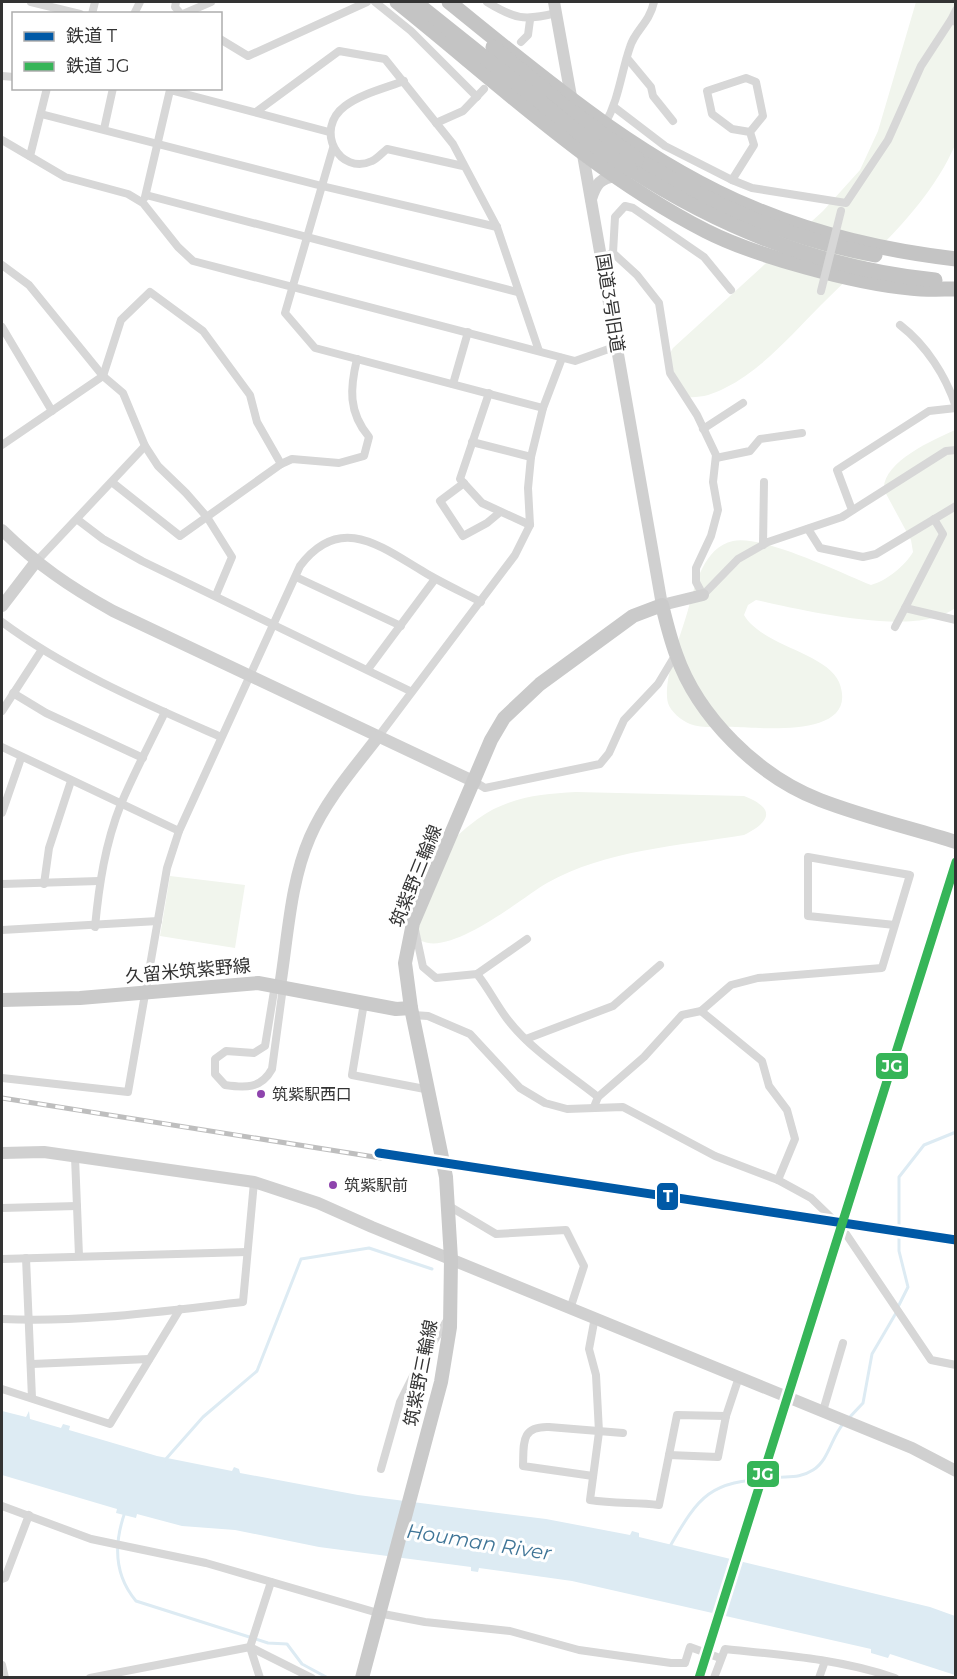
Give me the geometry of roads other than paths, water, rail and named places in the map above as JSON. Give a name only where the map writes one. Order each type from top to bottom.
[{"type":"highway","points":[[397,2],[616,176],[706,231],[743,246],[868,281],[910,288],[956,289]]},
{"type":"highway","points":[[415,2],[563,105],[634,164],[706,215],[776,244],[838,264],[914,278],[956,282]]},
{"type":"highway","points":[[437,2],[488,52]]},
{"type":"highway","points":[[449,2],[605,124],[671,167],[753,208],[817,231],[919,255],[956,259]]},
{"type":"highway","points":[[634,164],[712,202],[782,232],[843,249],[918,264],[956,267]]},
{"type":"main road","points":[[662,605],[676,654],[688,681],[713,717],[767,772],[819,800],[956,842]]},
{"type":"main road","name":"筑紫野三輪線","points":[[362,1677],[441,1382],[450,1316],[449,1206],[444,1163],[412,1012],[405,963],[413,923],[500,725],[522,700],[633,616],[662,605]]},
{"type":"main road","name":"久留米筑紫野線","points":[[2,1000],[80,998],[258,983],[412,1012]]},
{"type":"street","points":[[31,2],[72,12]]},
{"type":"street","points":[[187,12],[211,2]]},
{"type":"street","points":[[222,40],[248,56],[367,2]]},
{"type":"street","points":[[375,2],[411,31],[477,97]]},
{"type":"street","points":[[487,2],[508,15],[530,20],[555,7]]},
{"type":"street","points":[[605,124],[614,107],[630,45],[651,16],[654,2]]},
{"type":"street","name":"国道3号旧道","points":[[555,7],[591,201],[608,255],[617,346],[662,605]]},
{"type":"street","points":[[821,291],[843,207],[888,140],[921,66],[953,21],[956,10]]},
{"type":"street","points":[[521,42],[528,35],[530,20]]},
{"type":"street","points":[[256,112],[339,51],[385,59],[453,144],[496,227],[539,351]]},
{"type":"street","points":[[627,58],[651,87],[652,96],[673,121]]},
{"type":"street","points":[[746,78],[756,82],[763,116],[750,132],[732,129],[712,114],[707,91],[746,78]]},
{"type":"street","points":[[404,81],[355,100],[343,107],[331,121],[329,132],[333,148],[285,313],[315,348],[543,408]]},
{"type":"street","points":[[436,123],[463,111],[484,89]]},
{"type":"street","points":[[30,156],[47,90]]},
{"type":"street","points":[[104,129],[113,90]]},
{"type":"street","points":[[329,132],[170,90],[144,199],[178,247],[193,261],[575,361],[617,346]]},
{"type":"street","points":[[614,107],[665,146],[732,180],[752,188],[843,207]]},
{"type":"street","points":[[41,114],[158,142],[322,186],[496,227]]},
{"type":"street","points":[[732,180],[754,145],[750,132]]},
{"type":"street","points":[[2,140],[65,177],[144,199],[307,236],[517,292]]},
{"type":"street","points":[[333,148],[340,155],[358,164],[372,161],[387,149],[463,166]]},
{"type":"street","points":[[591,201],[595,186],[604,177],[616,176]]},
{"type":"street","points":[[703,595],[696,582],[696,568],[711,536],[718,510],[713,482],[716,458],[703,429],[670,373],[659,303],[637,275],[608,255],[615,217],[625,206],[633,208],[704,257],[731,290]]},
{"type":"street","points":[[2,265],[29,285],[103,376],[123,393],[145,446],[158,466],[186,493],[207,518],[232,557],[216,595]]},
{"type":"street","points":[[2,442],[103,376],[121,320],[150,292],[203,331],[250,395],[257,422],[281,464]]},
{"type":"street","points":[[852,510],[837,470],[929,411],[956,408],[950,389],[918,339],[900,325]]},
{"type":"street","points":[[2,327],[52,411]]},
{"type":"street","points":[[453,384],[468,332]]},
{"type":"street","points":[[279,986],[272,1069],[268,1076],[251,1087],[225,1085],[215,1074],[215,1059],[226,1051],[254,1053],[265,1046],[279,986],[297,876],[311,836],[331,801],[410,691],[481,602],[515,555],[530,525],[528,488],[531,457],[543,408],[562,358]]},
{"type":"street","points":[[113,483],[180,536],[281,464],[292,459],[339,463],[364,456],[369,437],[363,430],[350,391],[357,359]]},
{"type":"street","points":[[489,393],[460,479],[482,503],[499,513],[530,525]]},
{"type":"street","points":[[703,429],[743,403]]},
{"type":"street","points":[[716,458],[750,451],[760,439],[802,433]]},
{"type":"street","points":[[472,442],[531,457]]},
{"type":"street","points":[[2,606],[35,563],[113,483],[145,446]]},
{"type":"street","points":[[662,605],[703,595],[738,559],[763,545],[808,530],[852,510],[946,451],[956,450]]},
{"type":"street","points":[[763,545],[764,482]]},
{"type":"street","points":[[464,483],[440,501],[463,536],[499,513]]},
{"type":"street","points":[[808,530],[820,548],[863,557],[876,554],[956,506]]},
{"type":"street","points":[[895,627],[944,534],[934,519]]},
{"type":"street","points":[[78,520],[103,539],[142,561],[410,691]]},
{"type":"street","points":[[2,530],[35,563],[69,587],[113,611],[485,788],[600,764],[624,720],[658,684],[676,654]]},
{"type":"street","points":[[2,1078],[128,1092],[167,868],[178,831],[273,624],[309,554],[323,542],[342,537],[377,544],[435,579],[481,602]]},
{"type":"street","points":[[296,577],[401,626]]},
{"type":"street","points":[[368,669],[435,579]]},
{"type":"street","points":[[905,608],[956,620]]},
{"type":"street","points":[[2,622],[41,651],[220,737]]},
{"type":"street","points":[[2,711],[41,651]]},
{"type":"street","points":[[13,693],[46,713],[143,758]]},
{"type":"street","points":[[94,927],[99,881],[121,804],[165,712]]},
{"type":"street","points":[[2,747],[178,831]]},
{"type":"street","points":[[2,813],[21,758]]},
{"type":"street","points":[[44,884],[49,848],[71,781]]},
{"type":"street","points":[[594,1107],[598,1097],[644,1057],[681,1015],[701,1011],[731,986],[758,978],[882,968],[895,925],[910,875],[808,857],[808,916],[895,925]]},
{"type":"street","points":[[2,884],[99,881]]},
{"type":"street","points":[[2,937],[2,930],[94,927],[158,921]]},
{"type":"street","points":[[413,923],[423,967],[435,978],[477,974],[527,939]]},
{"type":"street","points":[[526,1040],[613,1006],[660,965]]},
{"type":"street","points":[[477,974],[492,992],[507,1019],[526,1040],[598,1097]]},
{"type":"street","points":[[364,1003],[352,1075],[430,1090]]},
{"type":"street","points":[[701,1011],[762,1061],[769,1086],[787,1110],[795,1139],[778,1180]]},
{"type":"street","points":[[412,1012],[428,1016],[470,1034],[520,1088],[544,1103],[567,1109],[623,1107],[715,1156],[778,1180],[811,1198],[829,1214],[853,1243],[931,1360],[956,1365]]},
{"type":"street","points":[[2,1153],[44,1152],[254,1182],[318,1203],[912,1448],[956,1471]]},
{"type":"street","points":[[75,1157],[79,1256]]},
{"type":"street","points":[[2,1319],[30,1320],[243,1302],[254,1182]]},
{"type":"street","points":[[2,1208],[77,1206]]},
{"type":"street","points":[[449,1206],[496,1234],[566,1230],[584,1266],[572,1303]]},
{"type":"street","points":[[2,1259],[247,1252]]},
{"type":"street","points":[[26,1258],[32,1398]]},
{"type":"street","points":[[2,1389],[110,1424],[180,1309]]},
{"type":"street","points":[[381,1469],[400,1402],[416,1370],[450,1316]]},
{"type":"street","points":[[595,1317],[589,1349],[597,1375],[599,1432],[590,1500],[618,1504],[634,1502],[659,1505],[677,1415],[726,1416]]},
{"type":"street","points":[[823,1411],[843,1343]]},
{"type":"street","points":[[32,1364],[149,1359]]},
{"type":"street","points":[[669,1455],[718,1457],[726,1416],[740,1377]]},
{"type":"street","points":[[593,1476],[523,1466],[525,1438],[528,1431],[538,1426],[623,1433]]},
{"type":"street","points":[[2,1506],[91,1539],[206,1563],[378,1613],[425,1622],[510,1631],[579,1650],[671,1663],[685,1663],[690,1647],[720,1658]]},
{"type":"street","points":[[2,1579],[6,1578],[29,1515]]},
{"type":"street","points":[[260,1677],[250,1647],[271,1582]]},
{"type":"street","points":[[90,1677],[250,1647],[312,1677]]},
{"type":"street","points":[[714,1677],[725,1649],[768,1652],[825,1661],[895,1677]]},
{"type":"street","points":[[819,1677],[825,1661]]},
{"type":"street","points":[[2,1665],[5,1677]]},
{"type":"water","name":"Houman River","points":[[2,1411],[26,1417],[29,1411],[30,1419],[61,1428],[63,1424],[70,1426],[69,1430],[157,1456],[232,1471],[234,1467],[239,1469],[240,1473],[358,1495],[546,1519],[630,1535],[632,1531],[639,1533],[639,1537],[930,1607],[955,1616],[955,1675],[890,1654],[888,1658],[871,1653],[871,1649],[572,1581],[479,1568],[478,1572],[471,1571],[471,1567],[319,1547],[235,1530],[182,1526],[137,1514],[136,1518],[116,1513],[117,1509],[2,1475]]},
{"type":"waterway","points":[[898,1307],[908,1287],[899,1251],[899,1177],[924,1145],[956,1132]]},
{"type":"waterway","points":[[165,1460],[203,1417],[257,1371],[301,1259],[369,1248],[432,1269]]},
{"type":"waterway","points":[[848,1419],[863,1403],[872,1354],[896,1313]]},
{"type":"waterway","points":[[669,1548],[689,1515],[709,1494],[734,1483],[793,1477],[808,1473],[823,1461],[843,1424]]},
{"type":"waterway","points":[[125,1512],[119,1535],[118,1558],[123,1580],[136,1601],[268,1643],[287,1644],[302,1664],[328,1678]]},
{"type":"railway","points":[[2,1098],[381,1158]]},
{"type":"rail line","name":"JG","points":[[699,1678],[956,862]]},
{"type":"rail line","name":"T","points":[[379,1153],[956,1240]]},
{"type":"place","name":"筑紫駅西口","points":[[261,1094]]},
{"type":"place","name":"筑紫駅前","points":[[333,1185]]}]
